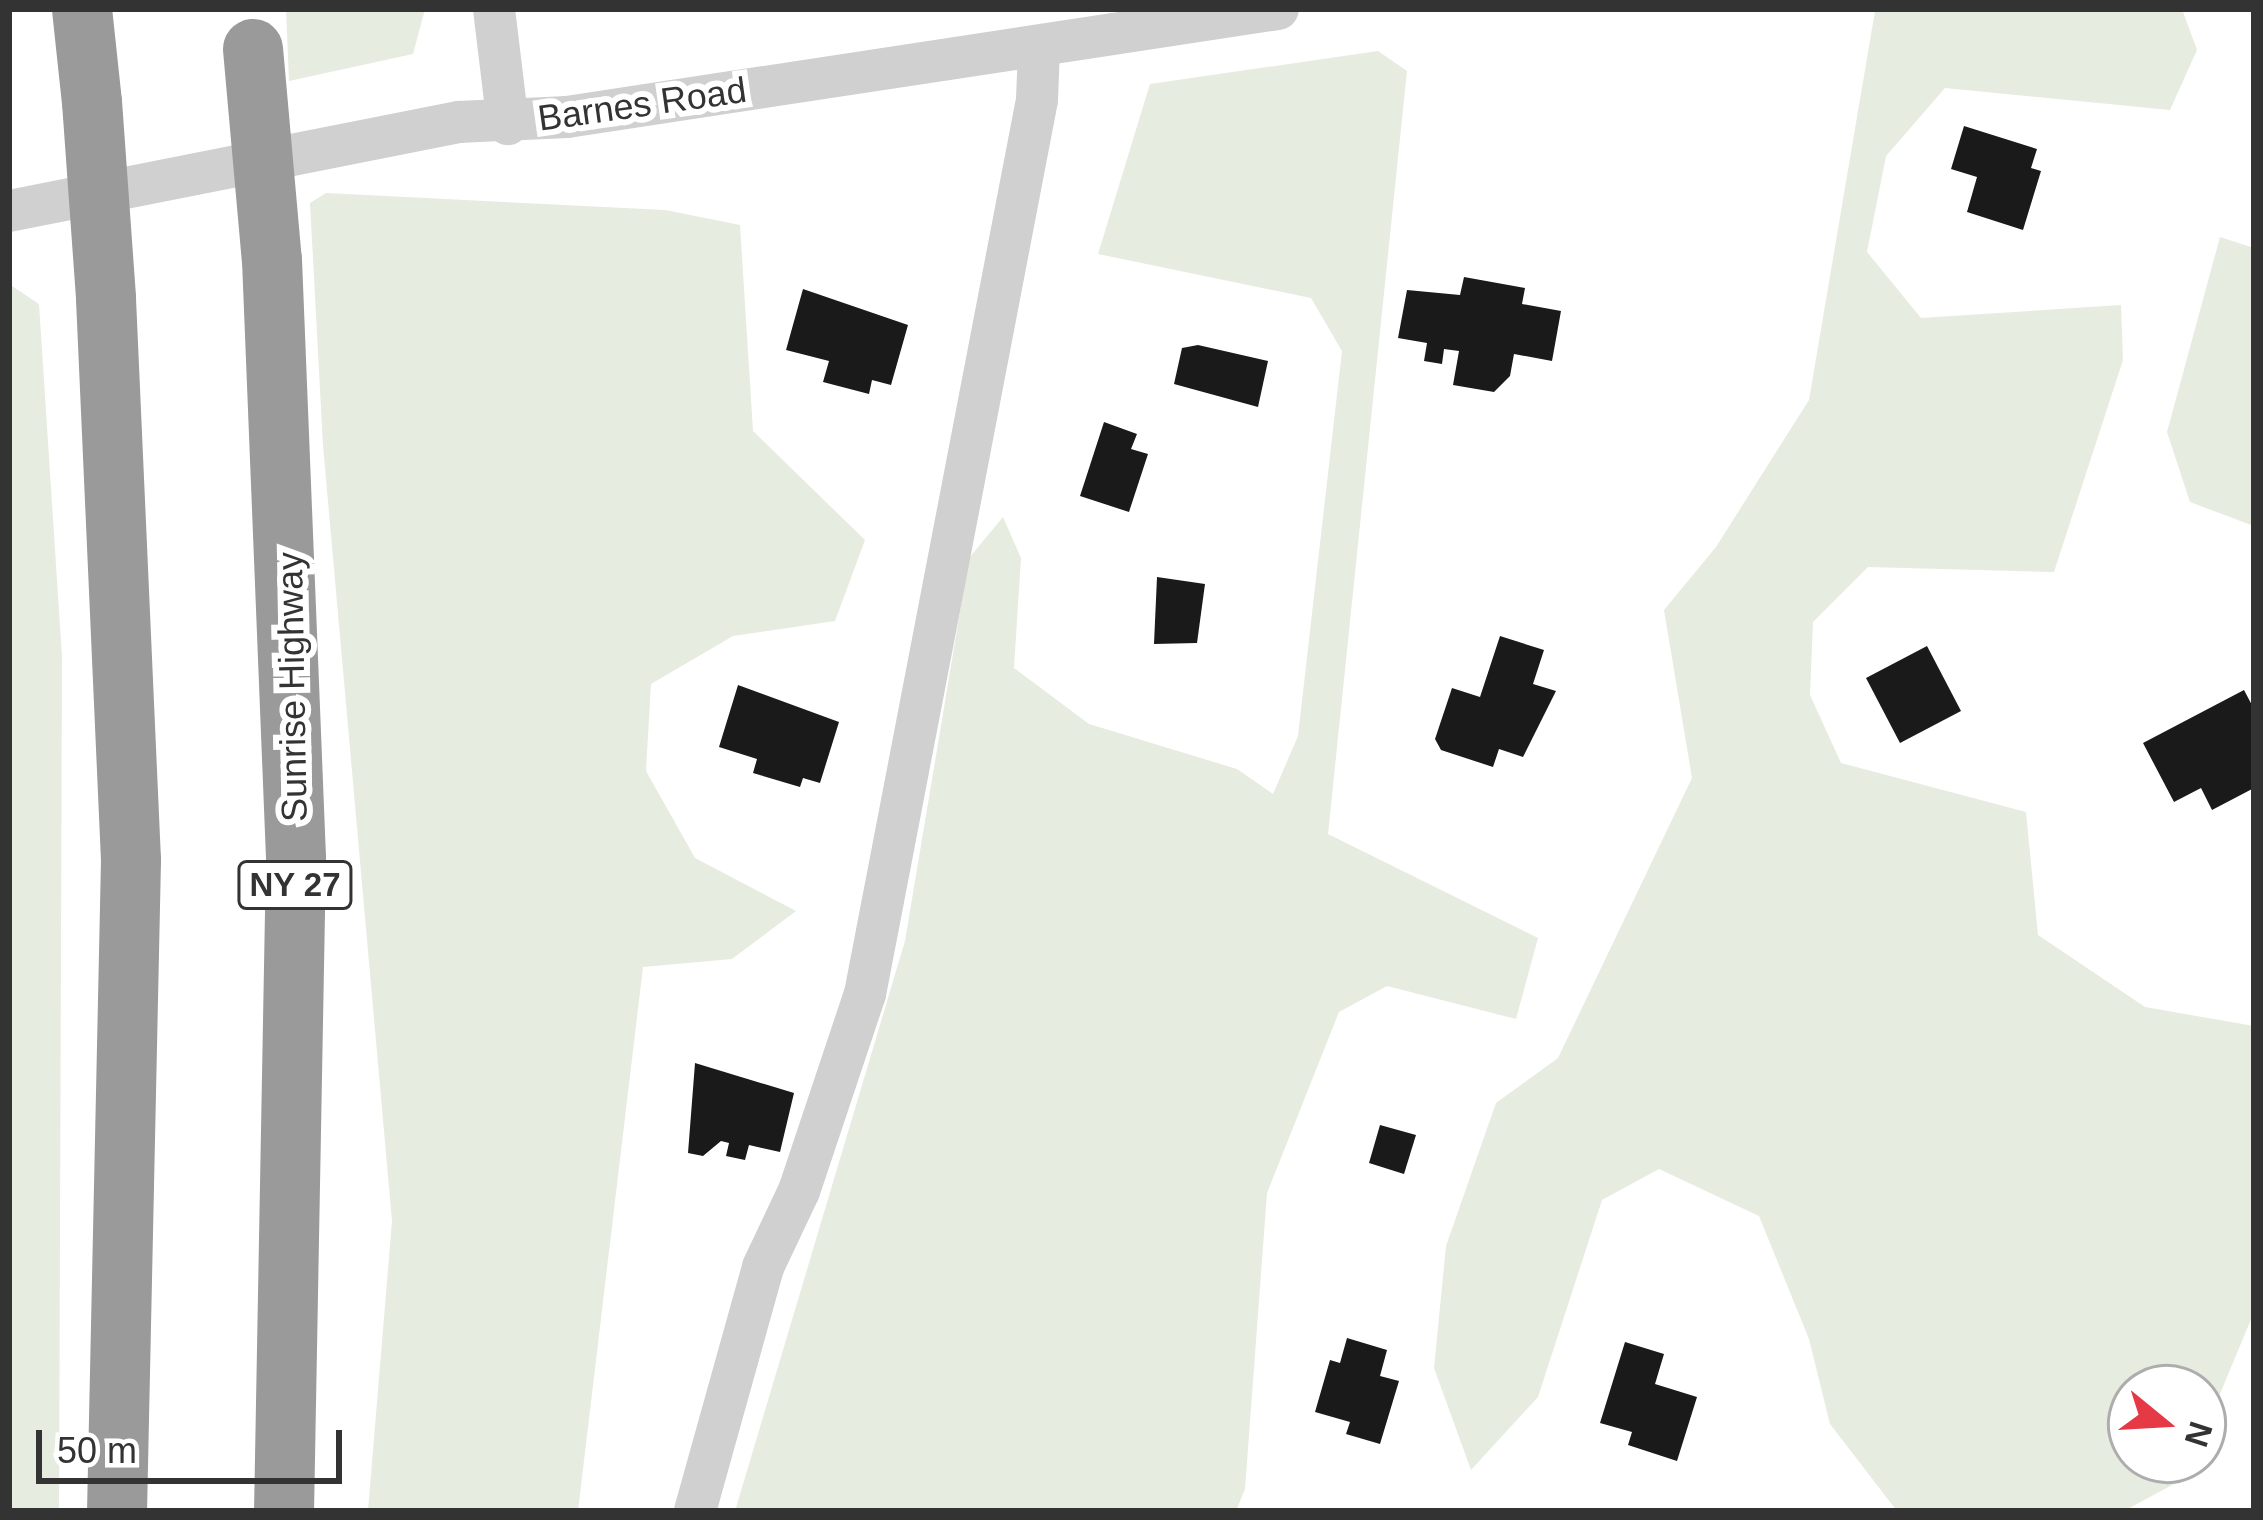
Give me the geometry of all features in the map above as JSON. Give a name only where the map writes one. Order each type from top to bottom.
[{"type":"highway","points":[[82,9],[106,299],[131,860],[127,1343],[117,1511]]},
{"type":"highway","name":"Sunrise Highway","points":[[250,29],[272,260],[288,507],[296,858],[284,1511]]},
{"type":"street","points":[[494,9],[508,124]]},
{"type":"street","name":"Barnes Road","points":[[9,212],[459,122],[508,124],[1278,9]]},
{"type":"street","points":[[695,1511],[763,1267],[799,1191],[865,994],[1037,100],[1039,48]]},
{"type":"shaded area","points":[[286,9],[425,9],[413,54],[289,81]]},
{"type":"shaded area","points":[[2182,9],[2197,50],[2170,110],[1945,88],[1886,156],[1867,252],[1921,318],[2121,305],[2123,360],[2054,572],[1868,567],[1813,622],[1810,695],[1841,763],[2026,812],[2038,935],[2145,1007],[2254,1026],[2254,1312],[2227,1377],[2227,1364],[2107,1364],[2107,1484],[2174,1484],[2124,1511],[1897,1511],[1830,1424],[1809,1339],[1759,1216],[1659,1169],[1602,1200],[1538,1397],[1471,1470],[1434,1368],[1446,1246],[1496,1103],[1558,1058],[1692,778],[1664,610],[1716,547],[1809,400],[1875,11]]},
{"type":"shaded area","points":[[1378,51],[1407,71],[1328,834],[1538,938],[1516,1019],[1387,986],[1339,1012],[1267,1193],[1245,1489],[1236,1511],[735,1511],[905,941],[969,558],[1003,517],[1021,558],[1014,668],[1089,724],[1237,769],[1273,794],[1298,736],[1342,351],[1311,298],[1098,254],[1150,84]]},
{"type":"shaded area","points":[[326,193],[665,210],[740,225],[753,431],[865,540],[835,621],[733,636],[651,684],[646,771],[695,858],[796,911],[732,959],[643,967],[578,1511],[368,1511],[392,1221],[323,445],[310,203]]},
{"type":"shaded area","points":[[2220,237],[2254,248],[2254,526],[2190,502],[2167,432]]},
{"type":"shaded area","points":[[9,284],[39,304],[62,657],[59,1511],[9,1511]]},
{"type":"building","points":[[1964,126],[2037,149],[2031,168],[2041,171],[2023,230],[1967,212],[1977,177],[1951,169]]},
{"type":"building","points":[[1464,277],[1525,288],[1522,304],[1561,311],[1552,361],[1514,354],[1510,376],[1494,392],[1453,385],[1459,351],[1444,349],[1442,364],[1424,361],[1427,343],[1398,338],[1407,290],[1460,295]]},
{"type":"building","points":[[803,289],[908,325],[891,385],[872,380],[869,394],[823,382],[829,361],[786,350]]},
{"type":"building","points":[[1198,345],[1268,361],[1258,407],[1174,384],[1182,348]]},
{"type":"building","points":[[1104,422],[1137,434],[1131,449],[1148,454],[1129,512],[1080,496]]},
{"type":"building","points":[[1157,577],[1205,584],[1197,643],[1154,644]]},
{"type":"building","points":[[1500,636],[1544,650],[1533,684],[1556,691],[1523,757],[1499,749],[1493,767],[1441,750],[1435,739],[1452,688],[1480,697]]},
{"type":"building","points":[[1927,646],[1961,711],[1900,743],[1866,678]]},
{"type":"building","points":[[738,685],[839,722],[820,783],[803,778],[800,787],[753,773],[757,759],[719,747]]},
{"type":"building","points":[[2244,690],[2254,709],[2254,788],[2212,810],[2201,788],[2174,802],[2143,743]]},
{"type":"building","points":[[695,1063],[794,1093],[780,1152],[749,1145],[745,1160],[726,1156],[729,1143],[721,1141],[703,1156],[688,1153]]},
{"type":"building","points":[[1380,1125],[1416,1135],[1404,1174],[1369,1163]]},
{"type":"building","points":[[1347,1338],[1387,1350],[1380,1376],[1399,1381],[1380,1444],[1346,1434],[1350,1422],[1315,1412],[1330,1360],[1340,1363]]},
{"type":"building","points":[[1625,1342],[1664,1354],[1655,1384],[1697,1397],[1677,1461],[1628,1445],[1632,1432],[1600,1423]]}]
